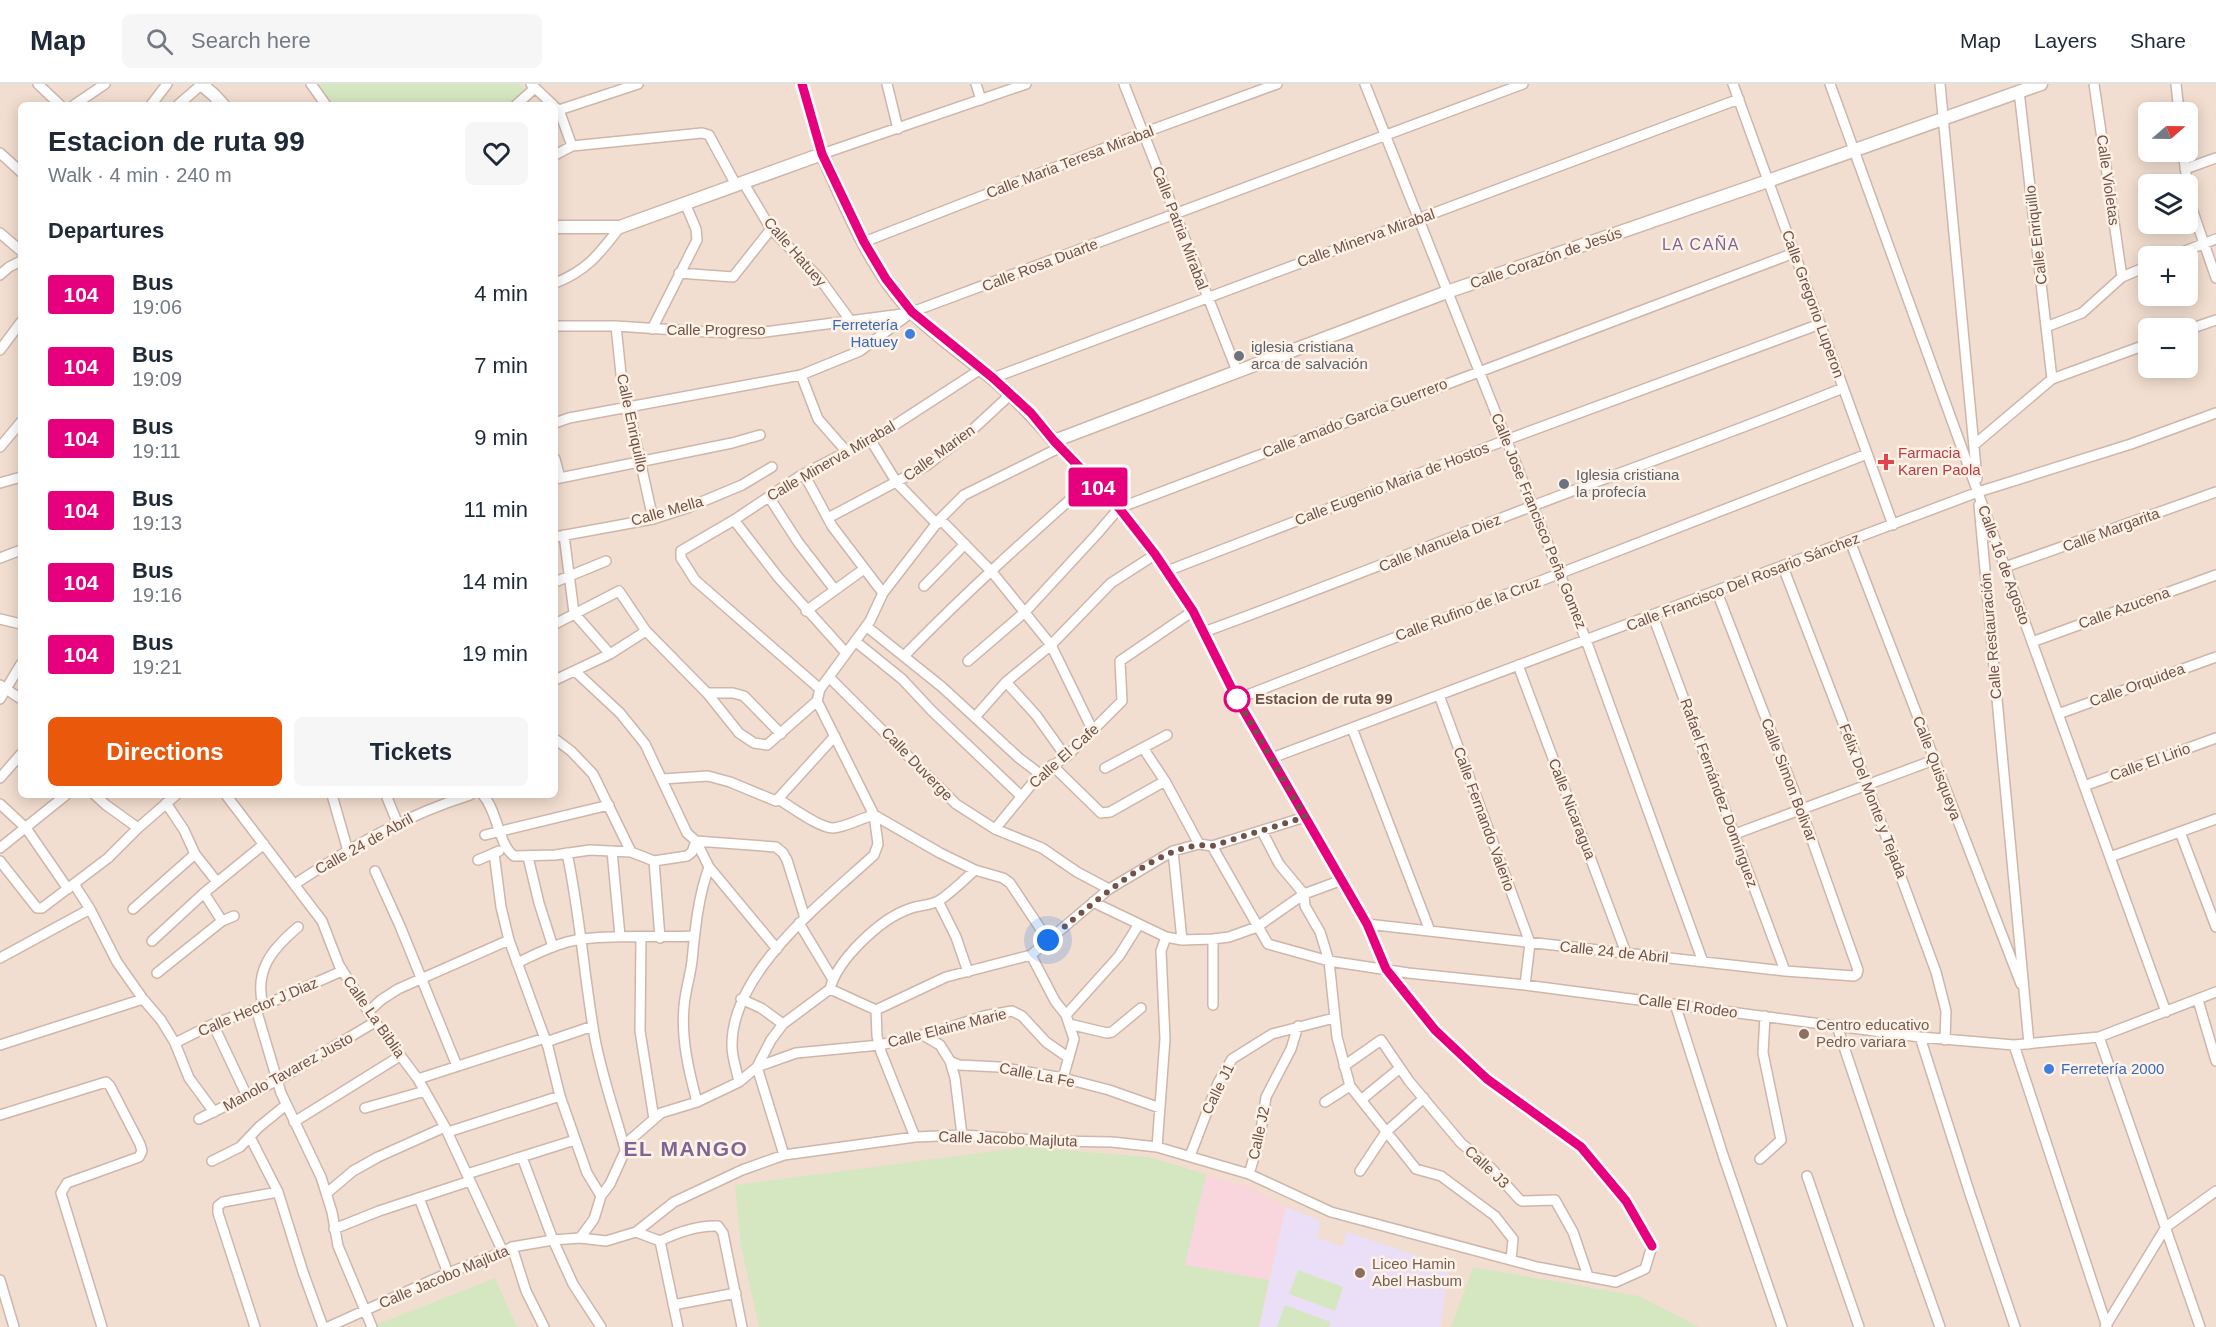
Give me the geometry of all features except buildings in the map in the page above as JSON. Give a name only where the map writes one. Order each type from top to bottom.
[{"type":"street","points":[[38,84],[57,102]]},
{"type":"street","points":[[78,102],[105,84]]},
{"type":"street","points":[[153,102],[167,84]]},
{"type":"street","points":[[183,102],[201,84],[220,102]]},
{"type":"street","points":[[311,84],[324,102]]},
{"type":"street","points":[[558,106],[638,84]]},
{"type":"street","points":[[802,84],[822,154],[864,242],[886,279],[912,312],[993,378],[1031,413],[1057,444],[1119,508],[1155,554],[1193,611],[1237,699],[1367,924],[1386,969]]},
{"type":"street","points":[[887,84],[898,129]]},
{"type":"street","points":[[976,84],[981,100]]},
{"type":"street","points":[[558,227],[620,227],[1026,84]]},
{"type":"street","name":"Calle Patria Mirabal","points":[[1124,84],[1237,371]]},
{"type":"street","name":"Calle Maria Teresa Mirabal","points":[[864,242],[1143,133],[1277,84]]},
{"type":"street","name":"Calle Jose Francisco Peña Gomez","points":[[1365,84],[1586,640],[1703,962]]},
{"type":"street","name":"Calle Rosa Duarte","points":[[558,422],[801,375],[860,351],[912,312],[1523,84]]},
{"type":"street","name":"Calle Gregorio Luperon","points":[[1733,84],[1893,525]]},
{"type":"street","name":"Calle 16 de Agosto","points":[[1830,84],[2166,1012]]},
{"type":"street","name":"Calle Restauración","points":[[1940,84],[2030,1044]]},
{"type":"street","name":"Calle Corazón de Jesús","points":[[1057,444],[1237,371],[1448,292],[2041,84]]},
{"type":"street","name":"Calle Violetas","points":[[2094,84],[2122,277]]},
{"type":"street","points":[[2176,84],[2178,102]]},
{"type":"street","points":[[519,102],[533,86],[551,102]]},
{"type":"street","name":"Calle Enriquillo","points":[[2019,92],[2052,379]]},
{"type":"street","name":"Calle Minerva Mirabal","points":[[993,378],[1739,99]]},
{"type":"street","points":[[558,112],[572,146],[558,154]]},
{"type":"street","name":"Calle Hatuey","points":[[572,146],[702,133],[709,135],[771,230],[820,279],[850,320]]},
{"type":"street","points":[[0,153],[18,166]]},
{"type":"street","points":[[2185,169],[2216,158]]},
{"type":"street","points":[[2184,162],[2190,203],[2216,278]]},
{"type":"street","points":[[652,329],[697,240],[696,229],[685,203]]},
{"type":"street","points":[[558,282],[595,261],[620,227]]},
{"type":"street","points":[[679,273],[733,277],[771,230]]},
{"type":"street","points":[[0,233],[18,248]]},
{"type":"street","points":[[2197,246],[2216,239]]},
{"type":"street","name":"Calle amado Garcia Guerrero","points":[[968,661],[1025,612],[1119,508],[1794,253]]},
{"type":"street","points":[[0,275],[18,262]]},
{"type":"street","points":[[2046,327],[2082,313],[2122,277],[2138,270]]},
{"type":"street","name":"Calle Progreso","points":[[558,326],[757,333],[912,312]]},
{"type":"street","points":[[2198,326],[2216,320]]},
{"type":"street","name":"Calle Eugenio Maria de Hostos","points":[[1167,571],[1506,440],[1820,324]]},
{"type":"street","points":[[0,350],[18,326]]},
{"type":"street","name":"Calle Enriquillo","points":[[615,327],[621,374],[653,519]]},
{"type":"street","points":[[1974,446],[2052,379],[2138,348]]},
{"type":"street","name":"Calle Minerva Mirabal","points":[[820,689],[695,580],[681,558],[681,551],[734,520],[804,474],[870,439],[981,369]]},
{"type":"street","points":[[801,375],[818,419],[847,452]]},
{"type":"street","name":"Calle Manuela Diez","points":[[1204,632],[1370,571],[1532,506],[1758,423],[1843,388]]},
{"type":"street","name":"Calle Marien","points":[[828,518],[881,488],[897,483],[935,459],[970,432],[1011,394]]},
{"type":"street","name":"Calle Francisco Del Rosario Sánchez","points":[[1272,758],[1978,492],[2131,444],[2216,413]]},
{"type":"street","points":[[0,447],[18,426]]},
{"type":"street","points":[[558,478],[641,463],[760,435]]},
{"type":"street","points":[[870,439],[897,483],[965,544],[992,572],[1051,645],[1093,731]]},
{"type":"street","points":[[558,622],[619,591],[646,631],[707,693],[740,733],[754,743],[766,745],[817,701],[820,689],[866,626],[884,593],[939,521],[964,495],[1057,444]]},
{"type":"street","name":"Calle Rufino de la Cruz","points":[[1237,699],[1867,454]]},
{"type":"street","name":"Calle Mella","points":[[560,536],[653,519],[687,508],[742,485],[772,467]]},
{"type":"street","points":[[804,474],[828,518],[884,593]]},
{"type":"street","points":[[0,483],[18,478]]},
{"type":"street","points":[[904,655],[1028,537],[1092,480]]},
{"type":"street","name":"Calle Margarita","points":[[2005,567],[2216,492]]},
{"type":"street","points":[[769,497],[798,542],[835,590]]},
{"type":"street","points":[[734,520],[806,610],[846,653]]},
{"type":"street","points":[[560,536],[570,577],[574,614],[610,654]]},
{"type":"street","name":"Calle Quisqueya","points":[[1850,541],[2025,994]]},
{"type":"street","points":[[924,586],[965,544]]},
{"type":"street","points":[[0,558],[18,551]]},
{"type":"street","points":[[975,717],[1006,682],[1051,645],[1111,583],[1155,554]]},
{"type":"street","points":[[558,581],[606,561]]},
{"type":"street","name":"Félix Del Monte y Tejada","points":[[1783,567],[1944,994],[1947,1011],[1945,1040]]},
{"type":"street","points":[[806,610],[864,569]]},
{"type":"street","name":"Calle Azucena","points":[[2032,642],[2216,575]]},
{"type":"street","name":"Calle Simon Bolivar","points":[[1717,592],[1801,809],[1858,970]]},
{"type":"street","name":"Calle El Cafe","points":[[995,829],[1040,774],[1066,757],[1122,701],[1120,661],[1193,611]]},
{"type":"street","name":"Rafael Fernández Domínguez","points":[[1653,616],[1785,971]]},
{"type":"street","points":[[0,620],[18,623]]},
{"type":"street","points":[[866,626],[904,655],[1040,774]]},
{"type":"street","points":[[558,679],[610,654],[646,631]]},
{"type":"street","points":[[855,641],[902,679],[1021,796]]},
{"type":"street","name":"Calle Orquidea","points":[[2058,714],[2216,657]]},
{"type":"street","name":"Calle Nicaragua","points":[[1518,665],[1626,953]]},
{"type":"street","points":[[0,699],[3,687],[18,668]]},
{"type":"street","points":[[575,671],[620,712],[645,744],[687,833],[696,841],[709,867],[777,949]]},
{"type":"street","name":"Calle Duverge","points":[[829,677],[956,804],[995,829],[1042,848],[1077,872],[1109,889]]},
{"type":"street","points":[[1006,682],[1036,715],[1066,757]]},
{"type":"street","points":[[3,687],[18,697]]},
{"type":"street","points":[[707,693],[733,693],[744,696],[781,734]]},
{"type":"street","name":"Calle Fernando Valerio","points":[[1439,695],[1530,943]]},
{"type":"street","points":[[739,1082],[732,1046],[741,999],[752,981],[802,920],[874,855],[878,844],[874,814],[817,701]]},
{"type":"street","points":[[1353,728],[1430,931]]},
{"type":"street","points":[[1105,768],[1167,735]]},
{"type":"street","points":[[662,779],[708,776],[730,782],[774,801],[835,736]]},
{"type":"street","name":"Calle El Lirio","points":[[2084,786],[2216,738]]},
{"type":"street","points":[[558,741],[593,774],[631,852]]},
{"type":"street","points":[[1143,748],[1165,781],[1199,844]]},
{"type":"street","points":[[0,778],[18,757]]},
{"type":"street","points":[[1735,834],[1934,760]]},
{"type":"street","points":[[1052,765],[1101,813],[1110,812],[1165,781]]},
{"type":"street","points":[[0,848],[62,798]]},
{"type":"street","points":[[98,798],[138,828]]},
{"type":"street","points":[[0,861],[37,908],[42,908],[108,858],[173,798]]},
{"type":"street","name":"Calle La Biblia","points":[[230,798],[322,921],[342,971],[375,1022],[418,1079],[446,1130],[503,1252]]},
{"type":"street","points":[[333,798],[348,850]]},
{"type":"street","points":[[387,798],[398,822]]},
{"type":"street","name":"Calle 24 de Abril","points":[[295,886],[348,850],[398,822],[460,798]]},
{"type":"street","points":[[486,798],[491,804],[507,848],[514,856],[528,857],[590,850],[631,852],[654,861],[687,856],[692,852],[696,841]]},
{"type":"street","points":[[778,799],[822,825],[832,828],[874,814],[940,853],[975,870],[1003,878],[1010,883],[1048,940]]},
{"type":"street","points":[[0,804],[26,828],[90,909],[117,962],[142,999],[161,1020],[175,1043],[189,1078],[214,1112]]},
{"type":"street","points":[[166,804],[184,830],[195,854],[217,882]]},
{"type":"street","points":[[485,835],[609,805]]},
{"type":"street","points":[[830,989],[876,1010],[946,977],[1031,956],[1109,889],[1173,851],[1199,844],[1212,846],[1305,817]]},
{"type":"street","points":[[2110,857],[2216,819]]},
{"type":"street","points":[[1262,831],[1279,864],[1304,894],[1305,906],[1320,932],[1329,961],[1334,1018],[1350,1086],[1416,1169],[1441,1176],[1495,1216],[1514,1239],[1511,1260]]},
{"type":"street","points":[[2180,832],[2216,927]]},
{"type":"street","points":[[696,841],[776,847],[783,853],[802,920],[832,978]]},
{"type":"street","points":[[152,941],[204,893],[264,844]]},
{"type":"street","name":"Calle El Rodeo","points":[[1212,846],[1268,944],[1329,961],[1408,973],[1525,985],[1945,1040],[2014,1045],[2099,1037],[2216,993]]},
{"type":"street","points":[[478,860],[507,848]]},
{"type":"street","points":[[612,851],[620,936]]},
{"type":"street","points":[[1173,851],[1182,940]]},
{"type":"street","points":[[494,853],[501,907],[509,940],[546,1040],[560,1096],[575,1140],[587,1173],[601,1196]]},
{"type":"street","points":[[567,853],[575,890],[593,1026],[625,1149]]},
{"type":"street","points":[[133,909],[195,854]]},
{"type":"street","points":[[528,857],[553,947]]},
{"type":"street","points":[[654,861],[660,938]]},
{"type":"street","points":[[697,1102],[689,1071],[684,1034],[684,1006],[702,887],[709,867]]},
{"type":"street","points":[[580,1238],[594,1219],[601,1196],[610,1184],[630,1140],[661,1113],[697,1102],[739,1082],[757,1067],[771,1040],[783,1024],[830,989],[832,978],[850,953],[888,920],[908,909],[938,901],[975,870]]},
{"type":"street","points":[[375,871],[457,1066]]},
{"type":"street","points":[[1093,902],[1166,937],[1182,940],[1229,938],[1257,927],[1304,894],[1342,880]]},
{"type":"street","points":[[204,893],[222,921]]},
{"type":"street","points":[[938,901],[956,937],[968,972]]},
{"type":"street","points":[[0,958],[90,909]]},
{"type":"street","points":[[157,973],[222,921],[234,916]]},
{"type":"street","points":[[1067,1019],[1119,957],[1139,924]]},
{"type":"street","name":"Calle 24 de Abril","points":[[1367,924],[1785,971],[1854,975],[1858,970]]},
{"type":"street","points":[[298,927],[282,942],[262,969],[259,1007],[276,1081],[327,1193],[338,1246],[372,1327]]},
{"type":"street","points":[[517,963],[553,947],[581,939],[620,936],[660,938],[694,936]]},
{"type":"street","points":[[641,937],[640,1030],[654,1119]]},
{"type":"street","points":[[1157,1147],[1166,1039],[1161,951],[1166,937]]},
{"type":"street","points":[[1213,939],[1213,1005]]},
{"type":"street","points":[[368,1012],[398,989],[509,940]]},
{"type":"street","points":[[1525,985],[1530,943]]},
{"type":"street","points":[[1031,956],[1067,1019],[1074,1039],[1063,1078]]},
{"type":"street","name":"Calle Jacobo Majluta","points":[[326,1327],[512,1247],[580,1238],[606,1241],[636,1232],[674,1202],[742,1170],[784,1155],[915,1137],[962,1135],[1050,1141],[1113,1142],[1157,1147],[1250,1174],[1331,1212],[1511,1260],[1616,1282],[1645,1269],[1652,1246],[1626,1201],[1581,1147],[1487,1079],[1435,1030],[1386,969]]},
{"type":"street","name":"Calle Hector J Diaz","points":[[175,1043],[213,1024],[342,971]]},
{"type":"street","points":[[0,1044],[142,999]]},
{"type":"street","points":[[741,999],[761,1008],[783,1024]]},
{"type":"street","points":[[2198,1000],[2216,1061]]},
{"type":"street","points":[[1675,1004],[1722,1155],[1782,1327]]},
{"type":"street","points":[[1067,1019],[1107,1033],[1112,1032],[1140,1008]]},
{"type":"street","points":[[876,1010],[880,1045],[915,1137]]},
{"type":"street","name":"Calle Elaine Marie","points":[[757,1067],[796,1053],[880,1045],[923,1035],[984,1016],[1012,1011],[1022,1016],[1046,1042],[1069,1058]]},
{"type":"street","points":[[1760,1159],[1781,1140],[1763,1053],[1765,1016]]},
{"type":"street","name":"Calle J1","points":[[1190,1156],[1218,1083],[1232,1059],[1272,1034],[1334,1018]]},
{"type":"street","name":"Manolo Tavarez Justo","points":[[199,1119],[276,1081],[375,1022]]},
{"type":"street","points":[[213,1024],[246,1094]]},
{"type":"street","points":[[418,1079],[593,1026]]},
{"type":"street","name":"Calle J2","points":[[1250,1174],[1260,1137],[1266,1097],[1292,1048],[1298,1026]]},
{"type":"street","points":[[1837,1026],[1900,1214],[1941,1327]]},
{"type":"street","points":[[923,1035],[940,1045],[950,1061],[956,1078],[962,1135]]},
{"type":"street","points":[[1920,1037],[1970,1194],[2016,1327]]},
{"type":"street","points":[[2099,1037],[2200,1327]]},
{"type":"street","name":"Calle J3","points":[[1344,1066],[1381,1040],[1400,1068],[1461,1143],[1491,1168],[1519,1199],[1522,1201],[1555,1200],[1573,1232],[1588,1276]]},
{"type":"street","points":[[2014,1045],[2106,1326]]},
{"type":"street","points":[[294,1122],[400,1056]]},
{"type":"street","name":"Calle La Fe","points":[[950,1061],[959,1065],[999,1066],[1063,1078],[1109,1090],[1160,1108]]},
{"type":"street","points":[[757,1067],[784,1155]]},
{"type":"street","points":[[1361,1100],[1400,1068]]},
{"type":"street","points":[[0,1115],[106,1082],[140,1144],[142,1151],[139,1157],[67,1183],[61,1193],[102,1327]]},
{"type":"street","points":[[1325,1102],[1350,1086]]},
{"type":"street","points":[[365,1108],[424,1091]]},
{"type":"street","points":[[327,1193],[353,1171],[378,1157],[446,1130],[560,1096]]},
{"type":"street","points":[[1360,1171],[1386,1132],[1424,1098]]},
{"type":"street","points":[[212,1161],[240,1147],[286,1105]]},
{"type":"street","points":[[250,1137],[278,1192],[303,1272],[326,1327]]},
{"type":"street","points":[[334,1229],[522,1157],[575,1140]]},
{"type":"street","points":[[522,1157],[553,1240],[573,1284],[601,1327]]},
{"type":"street","points":[[1807,1176],[1859,1327]]},
{"type":"street","points":[[2106,1326],[2166,1227],[2216,1191]]},
{"type":"street","points":[[255,1327],[218,1213],[218,1206],[223,1202],[278,1192]]},
{"type":"street","points":[[419,1198],[448,1273]]},
{"type":"street","points":[[636,1232],[660,1241],[680,1231],[718,1226],[723,1233],[742,1327]]},
{"type":"street","points":[[660,1241],[678,1327]]},
{"type":"street","points":[[512,1247],[526,1291],[544,1327]]},
{"type":"street","points":[[0,1280],[14,1327]]},
{"type":"street","points":[[673,1305],[736,1293]]},
{"type":"shaded area","points":[[0,84],[2216,84],[2216,1327],[0,1327]]},
{"type":"shaded area","points":[[1205,1176],[1250,1187],[1286,1207],[1268,1283],[1184,1265]]},
{"type":"shaded area","name":"Liceo Hamin Abel Hasbum","points":[[1286,1207],[1321,1221],[1317,1237],[1342,1247],[1347,1232],[1450,1267],[1440,1327],[1259,1327]]},
{"type":"green space","points":[[316,84],[519,84],[527,91],[513,102],[330,102]]},
{"type":"green space","points":[[1025,1147],[1149,1157],[1206,1174],[1185,1265],[1269,1280],[1259,1327],[759,1327],[741,1247],[735,1185]]},
{"type":"green space","points":[[1473,1267],[1639,1296],[1699,1327],[1451,1327]]},
{"type":"green space","points":[[1298,1270],[1343,1287],[1335,1311],[1289,1294]]},
{"type":"green space","points":[[495,1278],[517,1327],[370,1327]]},
{"type":"green space","points":[[1285,1305],[1330,1322],[1329,1327],[1277,1327]]},
{"type":"bus line","name":"104","points":[[802,84],[822,154],[864,242],[886,279],[912,312],[993,378],[1031,413],[1054,441],[1119,508],[1155,554],[1193,611],[1237,699],[1367,924],[1386,969],[1435,1030],[1487,1079],[1581,1147],[1626,1201],[1652,1246]]},
{"type":"place","name":"Ferretería Hatuey","points":[[910,334]]},
{"type":"place","name":"iglesia cristiana arca de salvación","points":[[1239,356]]},
{"type":"place","name":"Farmacia Karen Paola","points":[[1886,462]]},
{"type":"place","name":"Iglesia cristiana la profecía","points":[[1564,484]]},
{"type":"place","name":"Estacion de ruta 99","points":[[1237,699]]},
{"type":"place","name":"Centro educativo Pedro variara","points":[[1804,1034]]},
{"type":"place","name":"Ferretería 2000","points":[[2049,1069]]},
{"type":"place","name":"Liceo Hamin Abel Hasbum","points":[[1360,1273]]},
{"type":"district","name":"LA CAÑA","points":[[1701,244]]},
{"type":"district","name":"EL MANGO","points":[[686,1149]]},
{"type":"route","points":[[1048,940],[1109,889],[1173,851],[1199,844],[1212,846],[1305,817],[1237,699]]}]
